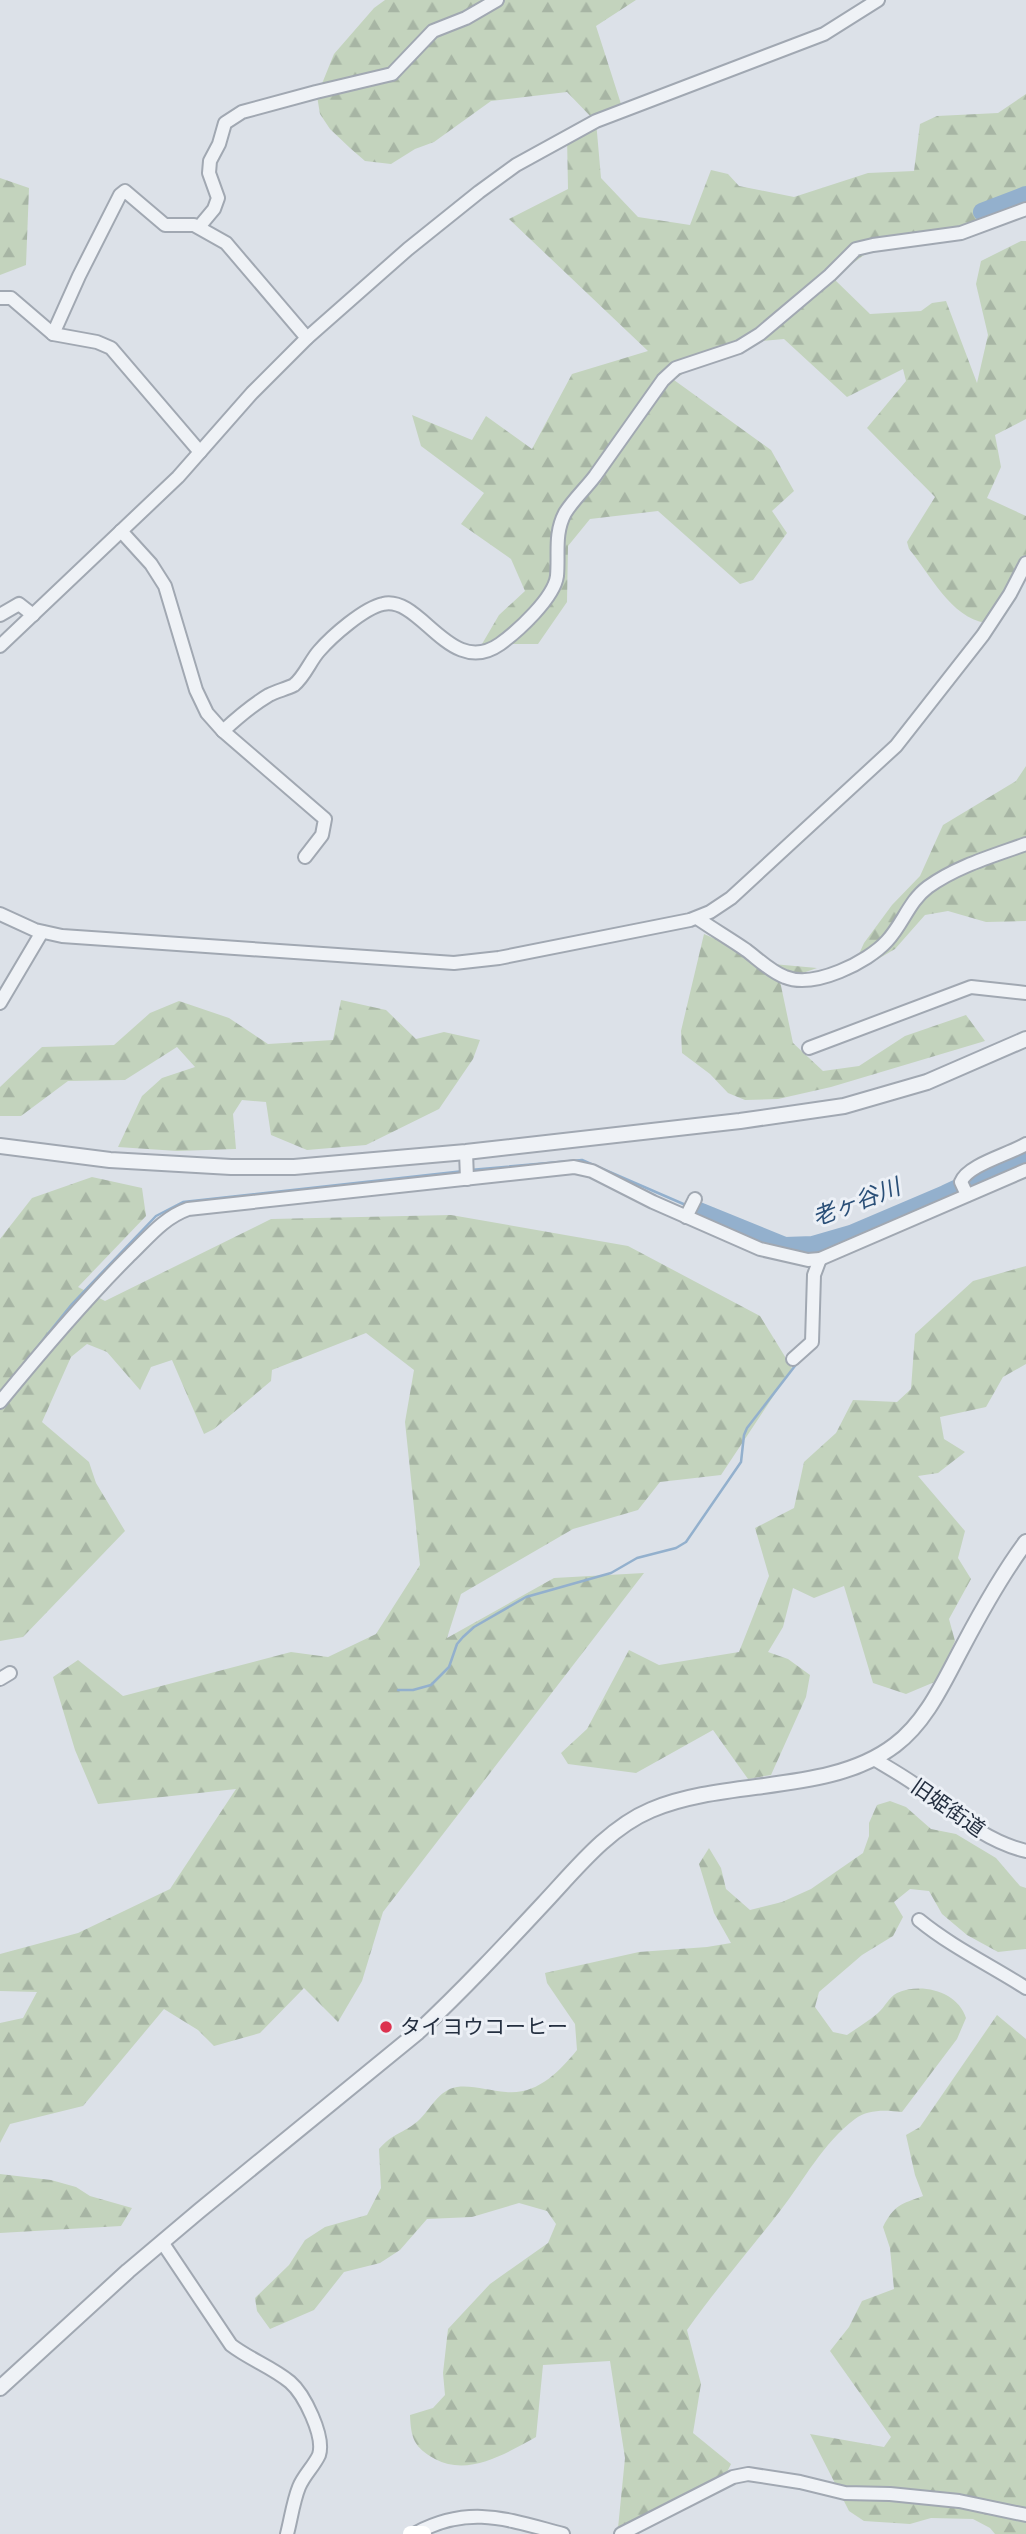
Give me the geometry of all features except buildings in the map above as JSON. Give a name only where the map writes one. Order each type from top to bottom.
[{"type":"street","points":[[199,227],[214,209],[218,198],[209,173],[210,161],[219,144],[225,123],[242,112],[392,74],[433,31],[466,18],[497,0]]},
{"type":"street","points":[[0,646],[178,477],[252,393],[307,338],[408,249],[479,192],[536,153],[596,121],[824,34],[878,0]]},
{"type":"street","points":[[53,334],[79,276],[120,195],[125,191],[165,225],[194,225],[226,243],[307,338]]},
{"type":"street","points":[[223,731],[263,699],[294,684],[318,652],[342,630],[383,604],[395,604],[406,609],[443,639],[467,652],[485,651],[499,645],[529,619],[552,589],[557,577],[558,531],[566,512],[596,475],[663,380],[676,368],[739,347],[760,334],[830,275],[856,249],[961,233],[1026,209]]},
{"type":"street","points":[[0,298],[11,298],[53,334],[97,342],[111,348],[200,452]]},
{"type":"street","points":[[121,531],[151,564],[165,586],[199,698],[207,713],[223,731],[325,819],[322,835],[305,858]]},
{"type":"street","points":[[0,914],[18,924],[62,936],[454,963],[544,950],[697,918],[731,898],[896,746],[983,635],[1026,564]]},
{"type":"street","points":[[0,615],[19,604],[33,615]]},
{"type":"street","points":[[697,918],[784,977],[808,979],[827,975],[864,961],[872,955],[898,927],[914,899],[930,886],[960,869],[1026,844]]},
{"type":"street","points":[[0,1003],[42,932]]},
{"type":"street","points":[[809,1048],[971,987],[1026,993]]},
{"type":"street","points":[[0,1402],[42,1350],[113,1272],[164,1221],[188,1209],[844,1106],[927,1082],[1026,1039]]},
{"type":"street","points":[[967,1195],[961,1182],[963,1177],[973,1169],[1026,1144]]},
{"type":"street","points":[[0,1146],[110,1160],[231,1167],[574,1167],[592,1171],[686,1217],[760,1249],[815,1260],[1026,1170]]},
{"type":"street","points":[[686,1217],[695,1199]]},
{"type":"street","points":[[793,1359],[812,1342],[815,1260]]},
{"type":"street","points":[[0,2388],[162,2242],[418,2032],[460,1992],[577,1868],[626,1825],[649,1811],[676,1801],[743,1787],[808,1779],[858,1767],[895,1746],[914,1728],[932,1702],[1005,1572],[1026,1542]]},
{"type":"street","name":"旧姫街道","points":[[874,1759],[918,1786],[977,1830],[995,1840],[1026,1851]]},
{"type":"street","points":[[919,1920],[960,1950],[1026,1988]]},
{"type":"street","points":[[162,2242],[231,2345],[245,2356],[278,2373],[293,2385],[305,2402],[321,2444],[318,2456],[299,2487],[287,2534]]},
{"type":"street","points":[[621,2534],[733,2477],[748,2473],[845,2493],[890,2494],[959,2501],[1026,2515]]},
{"type":"street","points":[[417,2534],[438,2521],[458,2517],[510,2520],[564,2534]]},
{"type":"green space","points":[[385,0],[636,0],[596,26],[621,104],[596,121],[601,178],[638,217],[690,225],[711,170],[728,174],[739,186],[794,197],[868,173],[914,171],[920,124],[937,116],[998,113],[1026,94],[1026,214],[953,233],[891,235],[833,278],[870,314],[921,311],[932,303],[946,301],[977,383],[988,335],[976,284],[981,261],[1026,241],[1026,419],[995,435],[1001,467],[987,498],[1026,516],[1026,572],[986,623],[962,613],[952,604],[909,549],[907,542],[935,497],[867,428],[906,381],[903,369],[847,397],[784,339],[721,345],[674,380],[771,450],[794,491],[772,511],[787,533],[753,580],[740,584],[658,511],[590,519],[568,546],[567,602],[538,644],[482,644],[499,615],[525,591],[511,559],[461,524],[484,493],[421,446],[412,415],[472,440],[486,416],[532,449],[572,374],[648,351],[509,219],[568,189],[567,136],[595,121],[567,92],[491,101],[434,142],[415,149],[391,164],[365,161],[330,129],[320,114],[317,96],[334,54],[374,8]]},
{"type":"green space","points":[[0,178],[29,188],[26,265],[0,275]]},
{"type":"green space","points":[[1026,766],[1026,921],[986,922],[948,911],[925,915],[895,949],[849,976],[864,943],[892,905],[920,876],[943,825],[1016,781]]},
{"type":"green space","points":[[704,934],[773,964],[817,968],[780,981],[793,1043],[823,1071],[859,1066],[905,1036],[966,1015],[985,1041],[831,1087],[778,1099],[745,1100],[728,1093],[710,1074],[682,1053],[681,1031]]},
{"type":"green space","points":[[341,1000],[386,1010],[416,1039],[444,1032],[480,1040],[473,1059],[439,1109],[366,1145],[307,1150],[271,1135],[266,1102],[242,1100],[233,1114],[236,1149],[177,1151],[118,1147],[142,1096],[162,1078],[195,1067],[177,1047],[125,1080],[68,1081],[21,1116],[0,1116],[0,1087],[42,1047],[114,1045],[150,1013],[179,1001],[229,1018],[268,1044],[333,1040]]},
{"type":"green space","points":[[92,1177],[142,1188],[146,1216],[78,1287],[105,1301],[271,1219],[451,1215],[628,1246],[760,1316],[792,1368],[721,1475],[660,1482],[638,1510],[573,1529],[461,1594],[447,1638],[554,1578],[644,1573],[383,1912],[362,1981],[338,2022],[304,1988],[260,2033],[214,2046],[198,2030],[164,2009],[83,2106],[10,2124],[0,2143],[0,2023],[23,2018],[37,1992],[0,1991],[0,1954],[78,1933],[170,1889],[236,1789],[98,1804],[75,1750],[53,1677],[78,1660],[123,1696],[291,1652],[328,1657],[376,1634],[420,1565],[405,1422],[414,1370],[366,1333],[272,1370],[271,1381],[214,1429],[204,1434],[172,1360],[151,1367],[140,1390],[107,1352],[87,1344],[71,1357],[42,1422],[89,1462],[96,1483],[125,1531],[23,1637],[0,1641],[0,1239],[32,1198]]},
{"type":"green space","points":[[1026,1266],[1026,1364],[1003,1377],[986,1407],[940,1417],[944,1439],[965,1452],[938,1473],[918,1476],[965,1531],[958,1558],[971,1579],[949,1619],[955,1641],[937,1681],[906,1694],[873,1683],[844,1586],[814,1598],[793,1588],[783,1627],[768,1652],[788,1659],[810,1675],[806,1697],[771,1775],[748,1779],[713,1730],[636,1773],[568,1764],[561,1753],[587,1729],[629,1650],[659,1665],[739,1652],[769,1576],[755,1528],[794,1508],[804,1462],[836,1433],[853,1400],[897,1402],[911,1389],[915,1334],[973,1281]]},
{"type":"green space","points":[[890,1801],[906,1807],[931,1829],[956,1834],[996,1858],[1020,1886],[1026,1888],[1026,1949],[998,1952],[967,1935],[942,1914],[929,1891],[910,1889],[894,1902],[903,1917],[893,1936],[862,1955],[819,1992],[815,2007],[833,2032],[847,2035],[878,2013],[894,1995],[907,1990],[928,1989],[947,1996],[962,2009],[966,2018],[957,2039],[902,2112],[866,2113],[833,2139],[687,2330],[701,2384],[693,2433],[731,2464],[725,2476],[618,2528],[625,2458],[610,2361],[543,2365],[536,2437],[500,2456],[474,2464],[448,2464],[428,2455],[415,2442],[410,2415],[433,2408],[445,2395],[443,2373],[448,2329],[490,2284],[548,2243],[556,2224],[547,2211],[519,2203],[472,2217],[427,2219],[400,2250],[380,2263],[344,2272],[314,2310],[270,2329],[257,2311],[255,2298],[289,2265],[305,2240],[325,2227],[367,2215],[381,2188],[379,2149],[384,2144],[418,2121],[440,2096],[450,2089],[469,2087],[506,2092],[528,2090],[555,2074],[577,2050],[575,2024],[547,1983],[545,1973],[639,1952],[731,1943],[714,1913],[699,1864],[709,1848],[721,1868],[726,1889],[750,1910],[782,1902],[811,1889],[863,1853],[869,1836],[869,1823],[877,1805]]},
{"type":"green space","points":[[997,2015],[1026,2039],[1026,2534],[995,2534],[990,2528],[973,2519],[931,2518],[910,2524],[864,2521],[849,2511],[810,2434],[884,2447],[891,2437],[830,2351],[849,2327],[862,2301],[894,2289],[890,2248],[883,2227],[899,2206],[923,2196],[906,2135],[920,2127]]},
{"type":"green space","points":[[0,2174],[51,2180],[76,2187],[90,2196],[132,2208],[121,2226],[0,2233]]},
{"type":"waterway","points":[[982,212],[1026,195]]},
{"type":"waterway","name":"老ヶ谷川","points":[[699,1211],[785,1246],[813,1245],[851,1234],[1026,1156]]},
{"type":"waterway","points":[[470,1170],[582,1160],[688,1206]]},
{"type":"waterway","points":[[35,1350],[72,1304],[156,1216],[183,1202],[464,1171]]},
{"type":"waterway","points":[[812,1256],[813,1245]]},
{"type":"waterway","points":[[398,1690],[413,1690],[431,1685],[449,1667],[457,1644],[463,1637],[474,1627],[526,1597],[611,1573],[637,1558],[676,1548],[686,1542],[741,1462],[747,1428],[798,1362]]},
{"type":"place","name":"タイヨウコーヒー","points":[[386,2027]]}]
